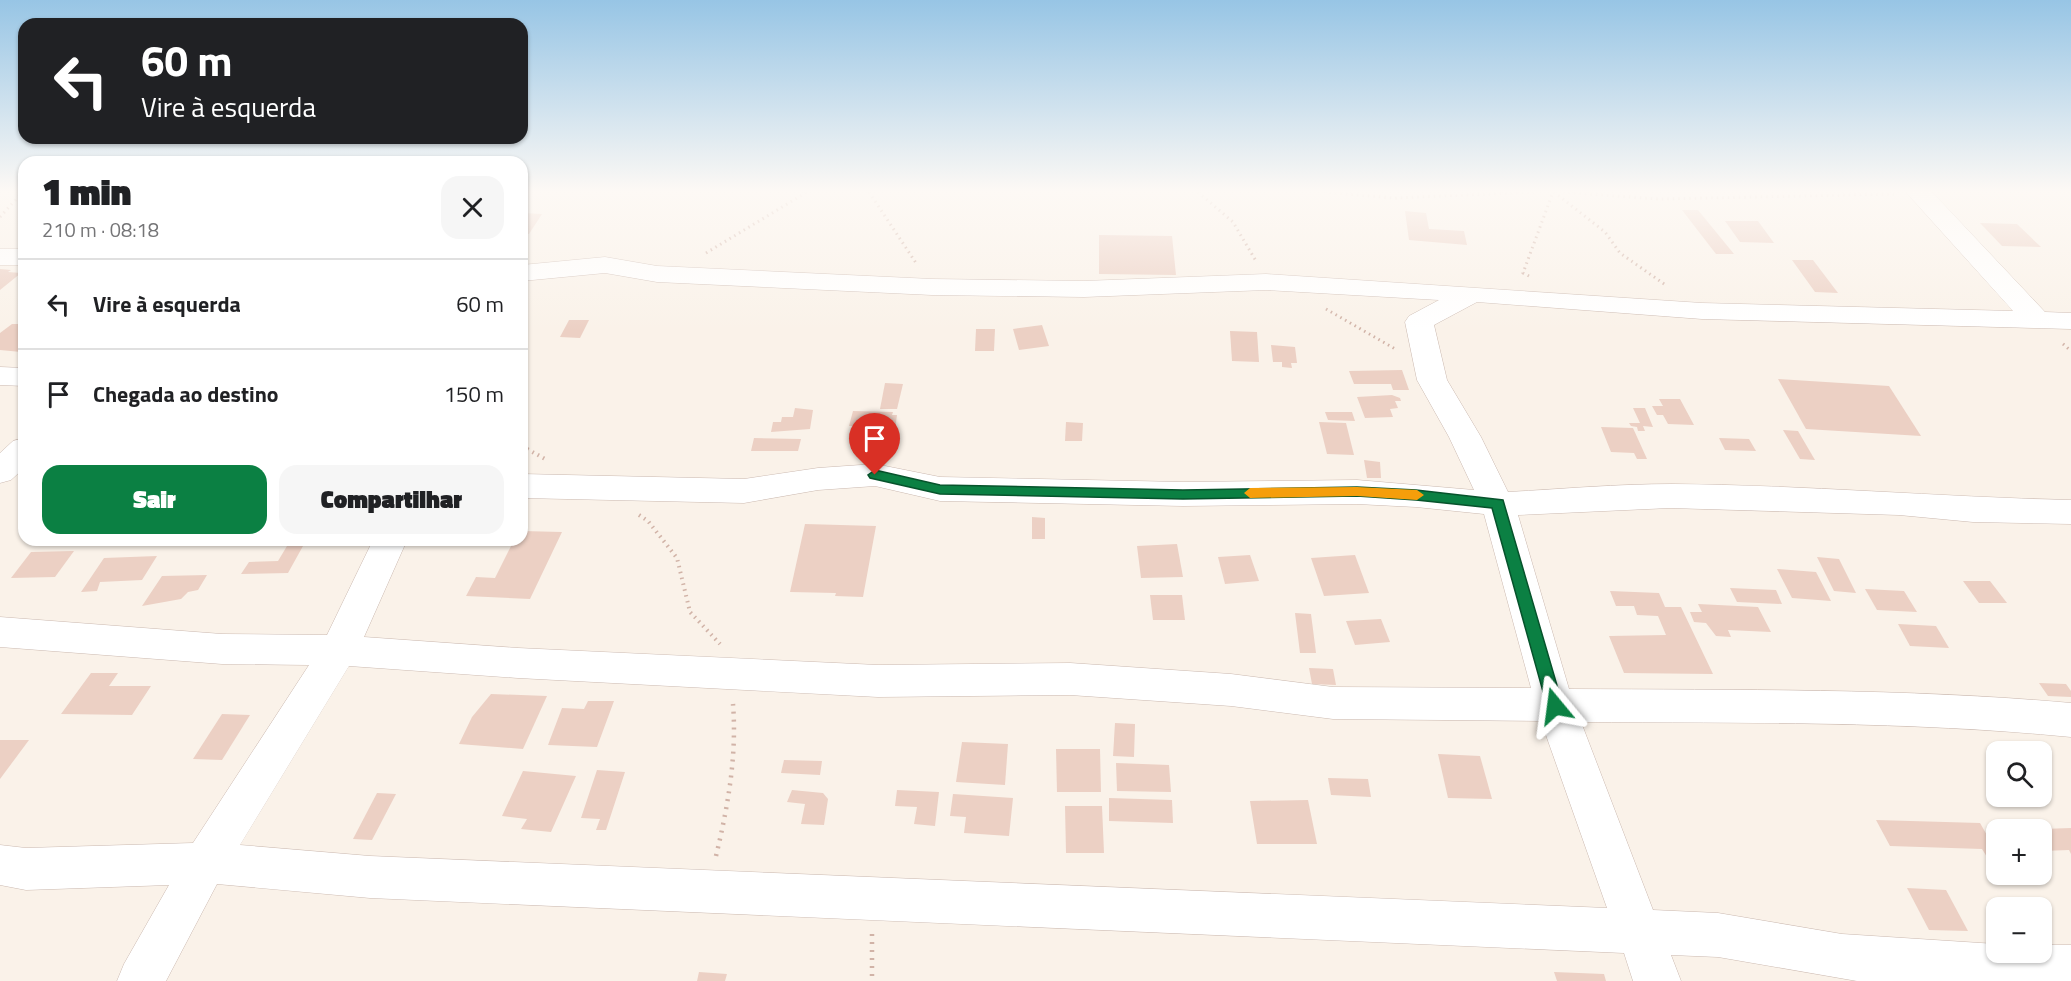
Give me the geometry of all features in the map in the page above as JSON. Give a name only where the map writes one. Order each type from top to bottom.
[{"type":"street","points":[[1960,238],[2038,321]]},
{"type":"street","points":[[0,257],[18,257]]},
{"type":"street","points":[[528,273],[605,265],[657,274],[932,286],[1084,289],[1266,282],[1702,311],[2071,321]]},
{"type":"street","points":[[1473,294],[1419,322],[1432,380],[1465,436],[1498,504],[1555,706],[1657,981]]},
{"type":"street","points":[[0,376],[18,376]]},
{"type":"street","points":[[528,486],[744,491],[818,479],[875,475],[940,489],[1183,495],[1357,492],[1416,495],[1498,504],[1670,496],[1899,503],[1973,510],[2071,512]]},
{"type":"street","points":[[141,981],[206,863],[339,650],[387,546]]},
{"type":"street","points":[[0,632],[222,649],[339,650],[518,663],[878,681],[1070,679],[1232,690],[1333,703],[1785,707],[2007,714],[2071,720]]},
{"type":"street","points":[[0,865],[26,869],[206,863],[370,877],[1718,934],[1842,957],[2023,969],[2071,968]]},
{"type":"path","points":[[699,255],[709,252],[732,238]]},
{"type":"path","points":[[900,238],[932,286]]},
{"type":"path","points":[[1244,238],[1266,282]]},
{"type":"path","points":[[1536,238],[1523,273],[1574,301]]},
{"type":"path","points":[[1609,238],[1620,254],[1702,311]]},
{"type":"path","points":[[1326,309],[1414,359],[1432,380]]},
{"type":"path","points":[[872,899],[872,981]]},
{"type":"building","points":[[1099,238],[1172,238],[1176,275],[1099,274]]},
{"type":"building","points":[[1409,238],[1465,238],[1467,245],[1409,240]]},
{"type":"building","points":[[1703,238],[1721,238],[1734,254],[1716,254]]},
{"type":"building","points":[[1737,238],[1770,238],[1774,243],[1740,242]]},
{"type":"building","points":[[1994,238],[2031,238],[2041,247],[2002,246]]},
{"type":"building","points":[[1792,260],[1813,260],[1838,293],[1815,292]]},
{"type":"building","points":[[0,269],[18,273],[18,275],[0,290]]},
{"type":"building","points":[[569,320],[589,320],[580,338],[560,337]]},
{"type":"building","points":[[12,324],[18,324],[18,352],[0,350],[0,333]]},
{"type":"building","points":[[1042,325],[1049,346],[1019,350],[1013,329]]},
{"type":"building","points":[[976,329],[995,329],[994,351],[975,351]]},
{"type":"building","points":[[1230,331],[1257,332],[1259,362],[1232,361]]},
{"type":"building","points":[[1271,345],[1295,347],[1297,363],[1291,363],[1292,368],[1282,367],[1282,362],[1273,362]]},
{"type":"building","points":[[1402,370],[1409,390],[1393,390],[1391,384],[1354,384],[1349,371]]},
{"type":"building","points":[[1778,379],[1889,386],[1921,436],[1806,429]]},
{"type":"building","points":[[885,383],[903,384],[897,409],[880,409]]},
{"type":"building","points":[[1392,395],[1400,398],[1401,401],[1395,401],[1398,408],[1390,409],[1393,417],[1365,418],[1357,397]]},
{"type":"building","points":[[1659,399],[1680,399],[1694,425],[1668,424],[1663,415],[1657,415],[1652,406],[1663,406]]},
{"type":"building","points":[[795,408],[813,410],[810,429],[771,432],[773,422],[781,422],[782,417],[793,417]]},
{"type":"building","points":[[1633,408],[1645,408],[1653,427],[1643,426],[1645,431],[1638,431],[1637,427],[1631,426],[1629,423],[1640,423]]},
{"type":"building","points":[[853,411],[893,412],[892,415],[897,415],[895,430],[889,427],[849,426]]},
{"type":"building","points":[[1325,412],[1352,412],[1355,421],[1328,420]]},
{"type":"building","points":[[1066,422],[1083,423],[1082,441],[1065,441]]},
{"type":"building","points":[[1319,422],[1346,423],[1354,455],[1327,454]]},
{"type":"building","points":[[1601,427],[1633,428],[1647,459],[1637,459],[1634,453],[1611,452]]},
{"type":"building","points":[[1783,430],[1798,431],[1815,460],[1800,459]]},
{"type":"building","points":[[754,438],[801,439],[798,451],[751,451]]},
{"type":"building","points":[[1719,438],[1749,439],[1756,451],[1725,450]]},
{"type":"building","points":[[1364,460],[1380,462],[1381,478],[1367,478]]},
{"type":"building","points":[[1032,517],[1045,518],[1045,539],[1032,539]]},
{"type":"building","points":[[805,524],[876,526],[863,597],[835,596],[836,593],[790,592]]},
{"type":"building","points":[[528,531],[562,532],[530,599],[466,596],[476,577],[495,578],[511,546],[528,546]]},
{"type":"building","points":[[1177,544],[1183,577],[1141,578],[1137,546]]},
{"type":"building","points":[[287,546],[303,546],[288,573],[241,574],[249,562],[278,561]]},
{"type":"building","points":[[74,551],[55,577],[11,578],[31,552]]},
{"type":"building","points":[[1250,555],[1259,581],[1225,584],[1218,557]]},
{"type":"building","points":[[1355,555],[1369,593],[1324,596],[1311,558]]},
{"type":"building","points":[[157,556],[142,580],[100,582],[97,591],[81,592],[104,558]]},
{"type":"building","points":[[1817,557],[1839,559],[1856,593],[1834,591]]},
{"type":"building","points":[[1777,569],[1816,572],[1831,601],[1792,598]]},
{"type":"building","points":[[207,575],[198,590],[188,592],[181,599],[142,606],[162,576]]},
{"type":"building","points":[[1963,581],[1990,581],[2007,603],[1979,603]]},
{"type":"building","points":[[1730,588],[1776,590],[1782,604],[1737,602]]},
{"type":"building","points":[[1865,589],[1904,591],[1917,612],[1877,610]]},
{"type":"building","points":[[1610,591],[1659,593],[1665,607],[1681,607],[1713,674],[1624,673],[1609,636],[1666,635],[1658,616],[1637,615],[1634,606],[1616,606]]},
{"type":"building","points":[[1150,595],[1182,595],[1185,620],[1153,620]]},
{"type":"building","points":[[1698,604],[1758,607],[1771,632],[1728,630],[1731,637],[1716,636],[1706,623],[1694,622],[1690,612],[1702,612]]},
{"type":"building","points":[[1295,613],[1311,614],[1316,653],[1300,653]]},
{"type":"building","points":[[1381,619],[1390,642],[1355,645],[1346,621]]},
{"type":"building","points":[[1898,624],[1936,626],[1949,648],[1910,646]]},
{"type":"building","points":[[1309,668],[1333,669],[1336,685],[1312,684]]},
{"type":"building","points":[[91,673],[118,673],[109,686],[151,686],[132,715],[61,714]]},
{"type":"building","points":[[2039,683],[2066,684],[2071,691],[2071,697],[2048,696]]},
{"type":"building","points":[[491,694],[547,696],[523,749],[459,744],[472,717]]},
{"type":"building","points":[[588,701],[614,701],[597,747],[548,745],[562,708],[584,709]]},
{"type":"building","points":[[222,714],[250,715],[222,760],[193,759]]},
{"type":"building","points":[[1115,723],[1135,724],[1134,757],[1113,756]]},
{"type":"building","points":[[0,740],[29,740],[0,779]]},
{"type":"building","points":[[962,742],[1008,744],[1005,785],[956,782]]},
{"type":"building","points":[[1056,749],[1100,749],[1101,792],[1057,792]]},
{"type":"building","points":[[1438,754],[1480,756],[1492,799],[1448,798]]},
{"type":"building","points":[[784,760],[822,761],[820,775],[781,773]]},
{"type":"building","points":[[1116,763],[1169,765],[1171,792],[1117,791]]},
{"type":"building","points":[[597,770],[625,772],[606,830],[596,830],[600,819],[581,818]]},
{"type":"building","points":[[523,771],[576,776],[551,832],[521,829],[527,819],[502,816]]},
{"type":"building","points":[[1328,778],[1368,779],[1371,797],[1331,795]]},
{"type":"building","points":[[792,790],[823,793],[828,799],[824,825],[801,824],[805,804],[787,802]]},
{"type":"building","points":[[897,790],[939,792],[935,826],[914,824],[917,807],[895,806]]},
{"type":"building","points":[[377,793],[396,794],[372,840],[353,839]]},
{"type":"building","points":[[953,794],[1013,798],[1009,836],[964,833],[966,817],[950,816]]},
{"type":"building","points":[[1109,798],[1172,800],[1173,823],[1109,821]]},
{"type":"building","points":[[1308,800],[1317,844],[1257,844],[1250,801]]},
{"type":"building","points":[[1065,806],[1102,806],[1104,853],[1066,853]]},
{"type":"building","points":[[1876,820],[1980,823],[1986,834],[1986,855],[1982,849],[1890,846]]},
{"type":"building","points":[[2071,828],[2071,854],[2069,850],[2052,851],[2052,829]]},
{"type":"building","points":[[1907,888],[1946,890],[1968,931],[1929,930]]},
{"type":"building","points":[[699,972],[727,974],[725,981],[697,981]]},
{"type":"building","points":[[1554,972],[1604,974],[1606,981],[1557,981]]},
{"type":"slow traffic","points":[[1250,493],[1357,492],[1417,495]]},
{"type":"route","points":[[875,475],[940,489],[1183,495],[1357,492],[1416,495],[1498,504],[1555,706]]}]
